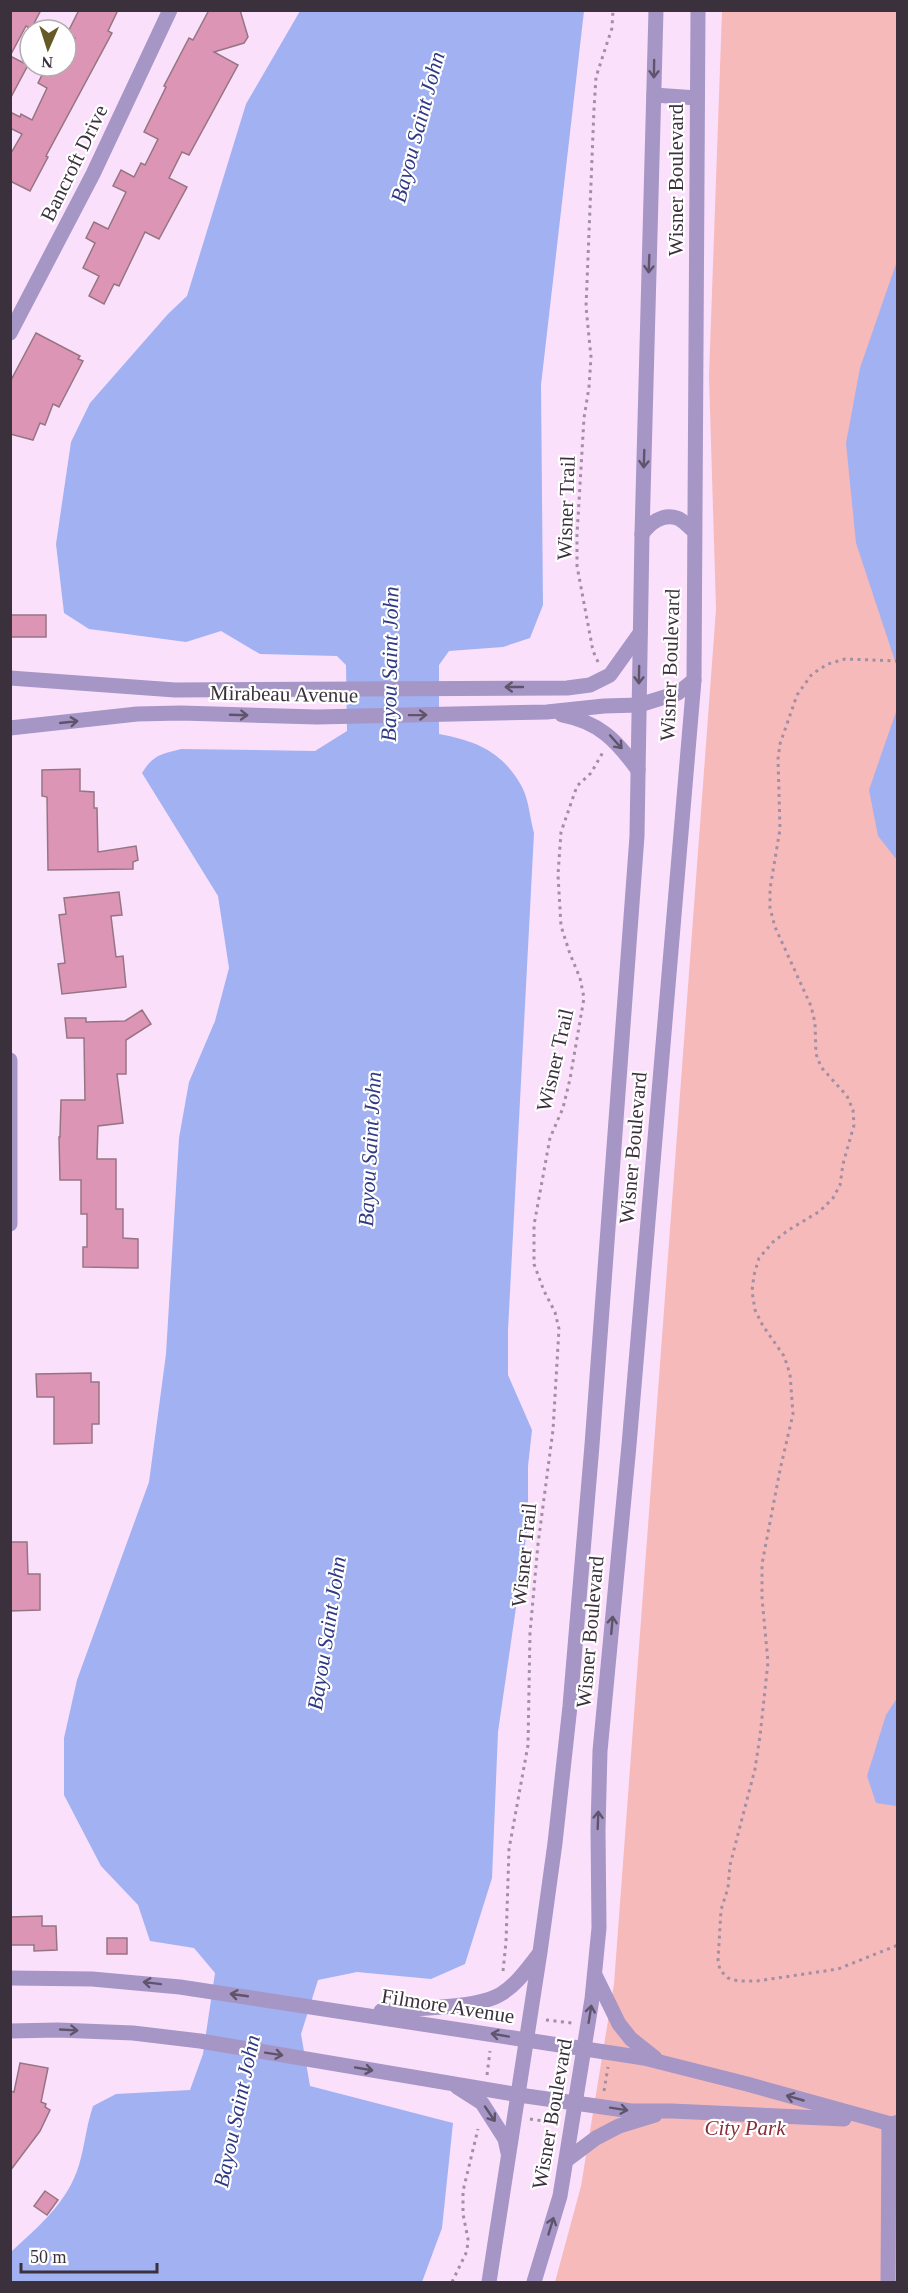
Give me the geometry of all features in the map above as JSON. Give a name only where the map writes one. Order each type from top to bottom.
[{"type":"street","name":"Bancroft Drive","points":[[10,333],[93,174],[170,10]]},
{"type":"street","name":"Wisner Boulevard","points":[[489,2283],[540,1952],[570,1706],[592,1445],[637,836],[642,534],[656,10]]},
{"type":"street","name":"Wisner Boulevard","points":[[534,2283],[560,2196],[568,2158],[595,1974],[599,1928],[600,1751],[631,1421],[694,680],[698,10]]},
{"type":"street","points":[[654,95],[697,98]]},
{"type":"street","points":[[642,534],[658,519],[668,518],[677,519],[694,531]]},
{"type":"street","points":[[602,679],[619,664],[640,633]]},
{"type":"street","name":"Mirabeau Avenue","points":[[10,678],[175,690],[567,688],[590,685],[602,679]]},
{"type":"street","name":"Mirabeau Avenue","points":[[10,728],[137,714],[317,717],[547,712],[639,705],[678,693],[694,680]]},
{"type":"street","points":[[547,712],[580,718],[605,732],[624,751],[638,770]]},
{"type":"street","points":[[10,1060],[10,1224]]},
{"type":"street","points":[[358,2013],[468,2004],[499,1996],[520,1978],[540,1952]]},
{"type":"street","points":[[595,1974],[623,2030],[660,2062]]},
{"type":"street","name":"Filmore Avenue","points":[[10,1978],[111,1980],[210,1991],[585,2049],[660,2062],[747,2084],[872,2121]]},
{"type":"street","name":"Filmore Avenue","points":[[10,2031],[133,2033],[200,2041],[519,2095],[631,2111],[872,2121],[895,2124]]},
{"type":"street","points":[[452,2084],[482,2103],[505,2139],[509,2158]]},
{"type":"street","points":[[568,2158],[619,2126],[664,2111]]},
{"type":"street","points":[[888,2283],[888,2197],[895,2124]]},
{"type":"street","points":[[888,2197],[897,2211]]},
{"type":"path","name":"Wisner Trail","points":[[602,679],[602,670],[593,651],[577,566],[577,535],[584,418],[591,357],[586,307],[596,77],[612,28],[613,10]]},
{"type":"path","points":[[897,661],[845,659],[828,664],[812,674],[797,695],[780,744],[778,759],[780,829],[770,889],[770,908],[775,927],[811,1006],[815,1023],[816,1054],[821,1067],[847,1096],[853,1110],[854,1125],[843,1164],[840,1185],[833,1198],[820,1211],[773,1242],[759,1258],[753,1275],[752,1291],[755,1310],[784,1356],[790,1374],[794,1414],[780,1470],[762,1564],[762,1598],[768,1662],[760,1736],[755,1769],[721,1910],[718,1960],[720,1970],[728,1978],[757,1981],[838,1969],[897,1946]]},
{"type":"path","name":"Wisner Trail","points":[[502,1972],[506,1942],[509,1849],[528,1745],[530,1633],[538,1544],[553,1430],[559,1329],[555,1312],[534,1264],[534,1225],[550,1138],[563,1108],[570,1079],[584,998],[580,978],[561,926],[558,875],[561,832],[577,786],[591,772],[602,755],[606,745],[605,732]]},
{"type":"path","points":[[543,2019],[580,2025]]},
{"type":"path","points":[[603,2098],[609,2062]]},
{"type":"path","points":[[529,2119],[564,2124]]},
{"type":"path","points":[[452,2283],[467,2251],[463,2191],[480,2121]]},
{"type":"green space","name":"City Park","points":[[722,11],[897,11],[897,2282],[555,2282],[581,2186],[614,1984],[716,609],[709,376]]},
{"type":"water","name":"Bayou Saint John","points":[[300,11],[584,11],[541,385],[543,605],[530,638],[503,647],[449,651],[439,665],[439,734],[465,740],[488,750],[506,765],[522,787],[534,833],[508,1330],[508,1375],[532,1430],[528,1466],[528,1524],[498,1732],[492,1878],[465,1964],[431,1979],[357,1972],[318,1980],[301,2034],[310,2086],[453,2123],[442,2228],[422,2282],[11,2282],[11,2252],[51,2213],[68,2191],[81,2158],[93,2106],[116,2094],[190,2090],[203,2054],[215,1973],[194,1948],[150,1941],[138,1905],[101,1866],[64,1795],[64,1738],[77,1680],[149,1482],[166,1354],[179,1138],[189,1082],[215,1021],[229,968],[218,896],[142,773],[158,756],[181,749],[315,751],[347,731],[346,665],[337,656],[260,654],[221,631],[186,642],[89,629],[64,613],[56,544],[71,442],[90,403],[168,314],[187,296],[246,104]]},
{"type":"water","points":[[897,261],[897,667],[856,543],[846,443],[860,368]]},
{"type":"water","points":[[897,709],[897,860],[878,836],[869,790]]},
{"type":"water","points":[[897,1698],[898,1803],[896,1806],[876,1803],[867,1776],[886,1715]]},
{"type":"building","points":[[10,10],[41,10],[37,18],[18,18],[18,41],[10,56]]},
{"type":"building","points":[[79,10],[118,10],[108,31],[112,33],[46,156],[48,157],[30,191],[10,181],[10,155],[22,134],[10,128],[10,112],[20,117],[21,114],[32,120],[47,88],[38,83],[40,78],[78,78],[78,18],[75,18]]},
{"type":"building","points":[[209,10],[240,10],[248,37],[244,43],[214,52],[238,65],[189,155],[182,152],[169,178],[187,187],[159,239],[145,232],[119,286],[114,284],[104,304],[89,296],[99,276],[83,268],[95,243],[86,238],[94,222],[108,229],[126,192],[113,186],[121,170],[134,177],[141,163],[145,165],[158,139],[144,132],[166,87],[164,86],[189,38],[193,40]]},
{"type":"building","points":[[10,56],[18,60],[18,78],[21,78],[10,99]]},
{"type":"building","points":[[36,333],[80,356],[78,359],[83,361],[59,407],[53,404],[45,425],[40,423],[33,440],[10,434],[10,382]]},
{"type":"building","points":[[10,615],[46,615],[46,637],[10,637]]},
{"type":"building","points":[[80,769],[80,791],[94,792],[94,808],[97,808],[98,852],[136,846],[138,860],[133,862],[133,869],[48,870],[47,797],[42,796],[42,770]]},
{"type":"building","points":[[119,892],[122,915],[111,916],[116,957],[123,956],[126,987],[62,994],[58,964],[65,963],[59,915],[66,914],[64,898]]},
{"type":"building","points":[[142,1010],[151,1024],[126,1040],[126,1074],[117,1074],[123,1123],[98,1126],[97,1159],[116,1159],[116,1209],[123,1209],[123,1238],[138,1239],[138,1268],[83,1267],[83,1247],[87,1247],[87,1214],[81,1214],[81,1180],[60,1180],[59,1137],[61,1100],[85,1100],[84,1038],[67,1038],[65,1018],[86,1018],[86,1022],[125,1021]]},
{"type":"building","points":[[91,1373],[91,1382],[99,1382],[99,1424],[92,1424],[92,1443],[54,1444],[54,1397],[37,1397],[36,1374]]},
{"type":"building","points":[[10,1542],[27,1542],[28,1574],[40,1574],[40,1610],[10,1611]]},
{"type":"building","points":[[42,1916],[42,1926],[56,1926],[57,1950],[34,1951],[34,1945],[10,1945],[10,1917]]},
{"type":"building","points":[[107,1938],[127,1938],[127,1954],[107,1954]]},
{"type":"building","points":[[20,2063],[48,2068],[41,2102],[46,2104],[45,2107],[50,2110],[40,2131],[10,2171],[10,2091],[14,2092]]},
{"type":"building","points":[[45,2191],[58,2200],[47,2215],[34,2206]]}]
